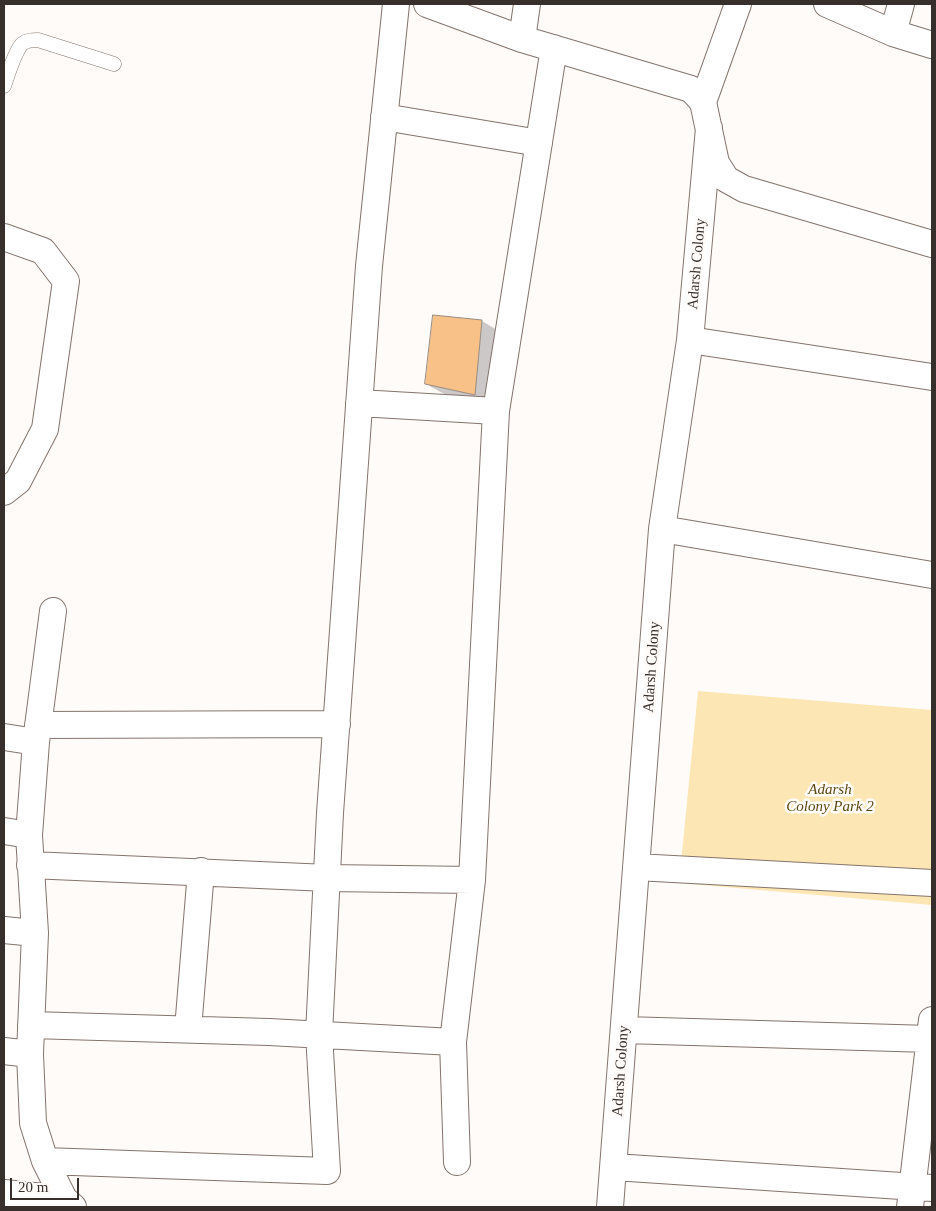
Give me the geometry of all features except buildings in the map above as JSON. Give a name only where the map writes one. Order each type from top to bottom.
[{"type":"street","points":[[45,1161],[327,1171],[319,1034],[330,813],[369,266],[396,4]]},
{"type":"street","points":[[427,4],[522,39],[691,89],[704,102]]},
{"type":"street","points":[[522,39],[527,4]]},
{"type":"street","points":[[738,4],[704,102],[716,163],[726,179],[744,189],[932,244]]},
{"type":"street","points":[[827,4],[893,33],[932,45]]},
{"type":"street","points":[[893,33],[901,4]]},
{"type":"street","points":[[457,1162],[453,1042],[472,880],[496,411],[554,48]]},
{"type":"street","points":[[384,117],[539,142]]},
{"type":"street","name":"Adarsh Colony","points":[[610,1207],[662,529],[690,340],[709,128]]},
{"type":"street","points":[[4,237],[43,251],[66,281],[45,429],[18,481],[4,492]]},
{"type":"street","points":[[690,340],[932,377]]},
{"type":"street","points":[[359,403],[496,411]]},
{"type":"street","points":[[662,529],[932,575]]},
{"type":"street","points":[[53,610],[37,733],[16,833],[30,865],[34,933],[30,1054],[33,1123],[45,1161],[69,1203]]},
{"type":"street","points":[[4,737],[37,733],[337,724]]},
{"type":"street","points":[[30,865],[328,878],[472,880]]},
{"type":"street","points":[[636,867],[932,883]]},
{"type":"street","points":[[188,1029],[201,872]]},
{"type":"street","points":[[4,930],[34,933]]},
{"type":"street","points":[[31,1025],[319,1034],[453,1042]]},
{"type":"street","points":[[614,1167],[918,1194],[931,1029],[624,1030]]},
{"type":"street","points":[[4,1052],[30,1054]]},
{"type":"street","points":[[4,1193],[69,1203]]},
{"type":"lane","points":[[4,86],[16,53],[22,44],[29,40],[38,40],[114,64]]},
{"type":"green space","name":"Adarsh Colony Park 2","points":[[698,691],[932,710],[932,905],[679,883]]}]
